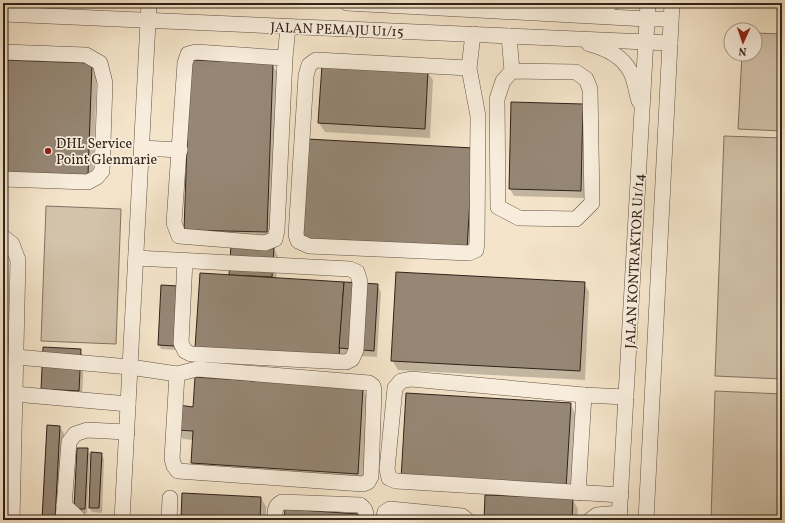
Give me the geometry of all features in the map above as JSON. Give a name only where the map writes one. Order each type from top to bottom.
[{"type":"street","points":[[122,520],[149,3]]},
{"type":"street","name":"JALAN PEMAJU U1/15","points":[[347,3],[485,7],[568,15],[671,19]]},
{"type":"street","points":[[568,15],[604,7],[611,3]]},
{"type":"street","name":"JALAN KONTRAKTOR U1/14","points":[[620,516],[648,3]]},
{"type":"street","name":"JALAN KONTRAKTOR U1/14","points":[[646,520],[672,3]]},
{"type":"street","name":"JALAN PEMAJU U1/15","points":[[3,14],[670,43]]},
{"type":"street","points":[[285,58],[196,52],[188,54],[185,63],[174,223],[179,236],[265,243],[275,239],[277,230],[285,58],[288,27]]},
{"type":"street","points":[[469,68],[316,60],[309,65],[306,76],[296,235],[298,241],[309,246],[469,253],[476,250],[478,116],[469,68],[473,34]]},
{"type":"street","points":[[509,36],[512,71],[503,81],[497,99],[498,207],[519,218],[576,219],[592,203],[590,89],[586,78],[576,72],[512,71]]},
{"type":"street","points":[[567,38],[602,47],[619,58],[630,71],[642,112]]},
{"type":"street","points":[[3,52],[86,55],[100,63],[105,83],[102,171],[97,177],[88,182],[3,179]]},
{"type":"street","points":[[142,148],[180,150]]},
{"type":"street","points":[[3,237],[12,244],[18,260],[12,520]]},
{"type":"street","points":[[136,258],[185,260],[350,270],[357,272],[360,282],[356,350],[352,359],[346,362],[191,354],[185,351],[182,343],[185,260]]},
{"type":"street","points":[[16,357],[177,374],[198,369],[369,383],[373,386],[374,390],[370,477],[368,482],[363,484],[178,471],[174,466],[172,459],[177,374]]},
{"type":"street","points":[[621,496],[396,481],[389,478],[387,469],[395,388],[401,381],[411,379],[626,398]]},
{"type":"street","points":[[15,394],[128,404]]},
{"type":"street","points":[[578,493],[584,395]]},
{"type":"street","points":[[63,520],[69,442],[75,434],[87,430],[127,432]]},
{"type":"street","points":[[169,520],[170,498]]},
{"type":"street","points":[[275,520],[275,508],[277,504],[282,502],[360,505],[367,513],[366,520]]},
{"type":"street","points":[[64,504],[80,520]]},
{"type":"street","points":[[383,520],[385,512],[390,509],[462,516],[467,520]]},
{"type":"street","points":[[590,520],[597,515],[620,516]]},
{"type":"shaded area","points":[[763,33],[782,34],[782,131],[738,129],[742,62],[763,62]]},
{"type":"shaded area","points":[[724,136],[782,138],[782,379],[715,376]]},
{"type":"shaded area","points":[[46,206],[121,209],[116,344],[41,341]]},
{"type":"shaded area","points":[[715,391],[782,394],[782,520],[711,520]]},
{"type":"building","points":[[3,60],[92,63],[88,175],[3,172]]},
{"type":"building","points":[[190,60],[273,63],[267,232],[184,230]]},
{"type":"building","points":[[322,65],[428,70],[425,129],[318,123]]},
{"type":"building","points":[[511,102],[583,104],[581,191],[509,189]]},
{"type":"building","points":[[307,139],[473,148],[467,249],[302,239]]},
{"type":"building","points":[[231,245],[274,248],[272,277],[229,275]]},
{"type":"building","points":[[396,272],[585,282],[580,371],[391,361]]},
{"type":"building","points":[[200,273],[344,282],[339,357],[195,348]]},
{"type":"building","points":[[344,282],[378,284],[374,351],[339,348]]},
{"type":"building","points":[[161,285],[178,286],[174,346],[158,345]]},
{"type":"building","points":[[43,347],[81,349],[79,391],[41,389]]},
{"type":"building","points":[[195,377],[363,388],[358,474],[191,463],[193,431],[176,430],[178,405],[193,407]]},
{"type":"building","points":[[406,393],[571,403],[566,489],[401,479]]},
{"type":"building","points":[[47,425],[60,426],[55,520],[42,520]]},
{"type":"building","points":[[77,448],[88,448],[85,509],[74,509]]},
{"type":"building","points":[[91,452],[102,453],[99,508],[89,508]]},
{"type":"building","points":[[182,493],[261,497],[260,520],[181,520]]},
{"type":"building","points":[[485,495],[573,498],[572,520],[484,520]]},
{"type":"building","points":[[285,509],[358,514],[358,520],[284,520]]},
{"type":"building","points":[[388,516],[461,520],[388,520]]},
{"type":"place","name":"DHL Service Point Glenmarie","points":[[48,151]]}]
